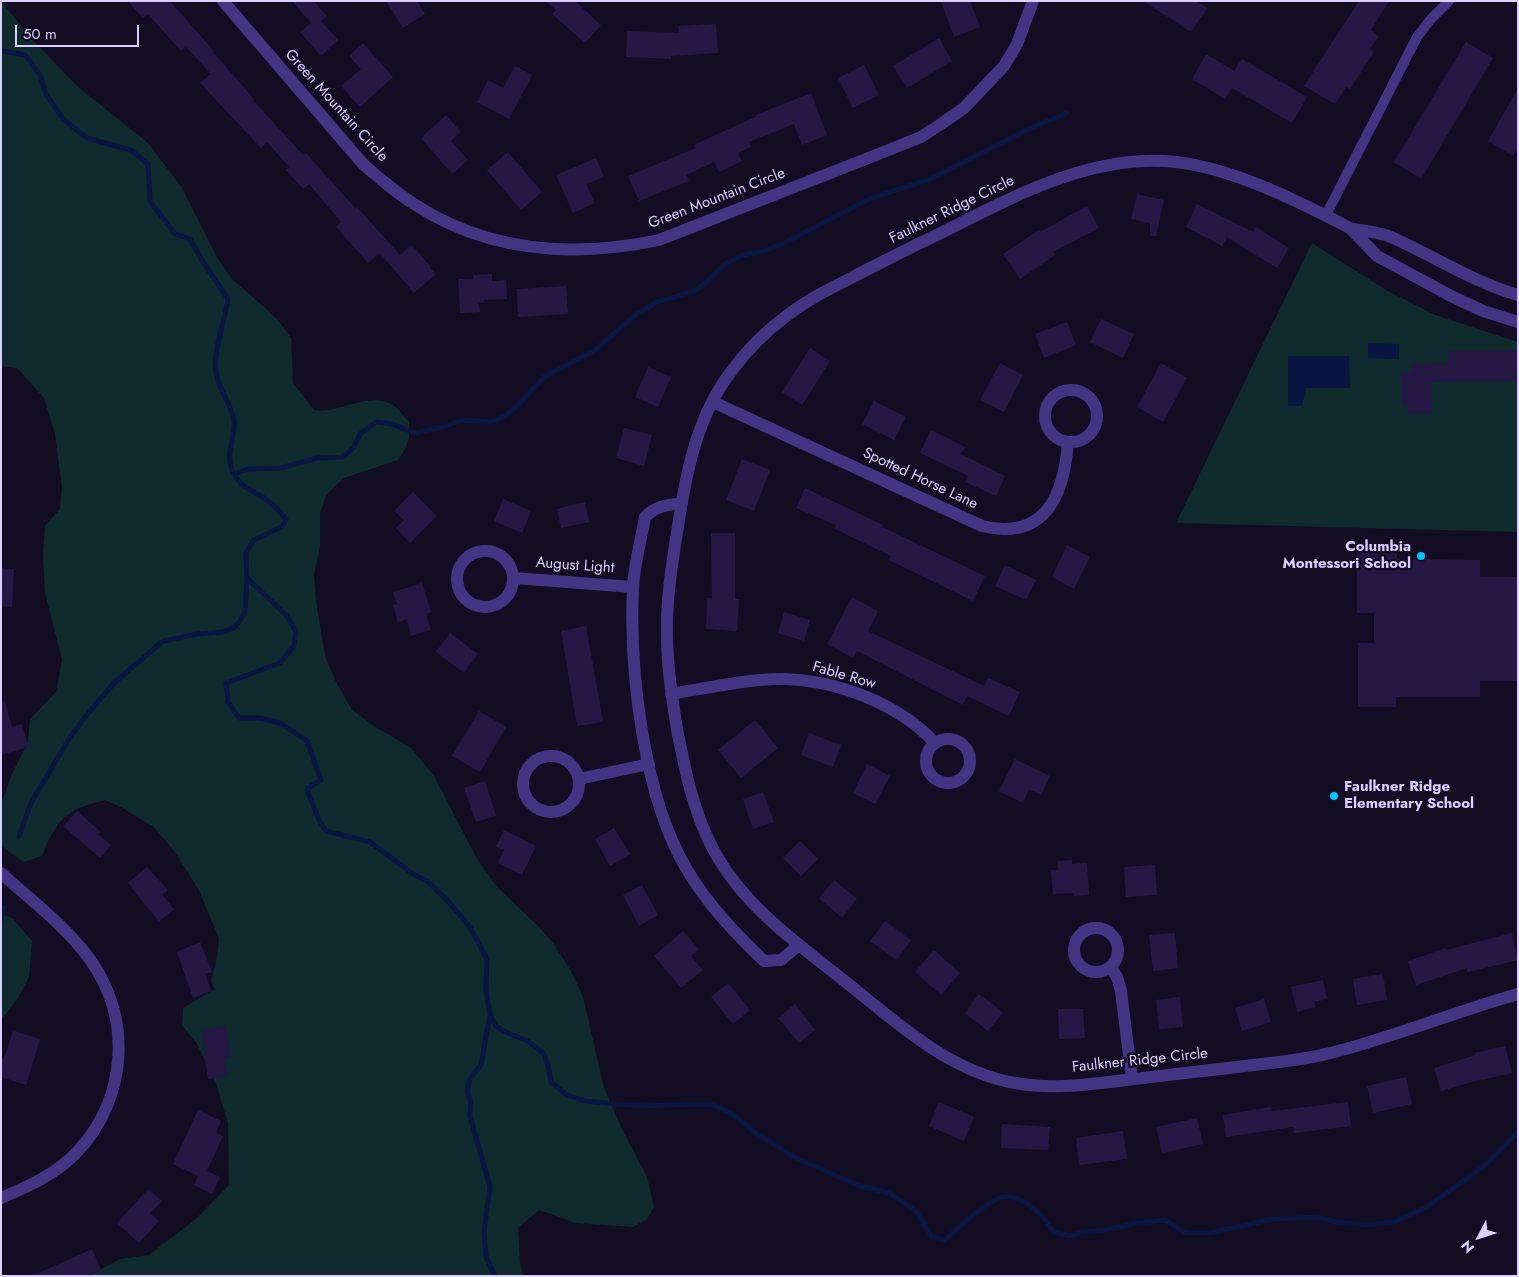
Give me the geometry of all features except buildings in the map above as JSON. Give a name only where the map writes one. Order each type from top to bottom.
[{"type":"street","name":"Green Mountain Circle","points":[[222,1],[363,164],[414,205],[444,221],[506,243],[541,249],[570,250],[632,245],[659,240],[921,137],[964,108],[1004,66],[1017,44],[1033,1]]},
{"type":"street","name":"Faulkner Ridge Circle","points":[[1518,295],[1496,289],[1465,275],[1390,236],[1350,228],[1293,200],[1227,173],[1193,164],[1164,161],[1134,161],[1082,170],[1015,197],[817,295],[789,314],[764,335],[727,377],[696,436],[682,503],[669,589],[667,636],[672,694],[691,796],[701,824],[726,870],[742,891],[762,912],[799,945],[918,1038],[952,1061],[1010,1082],[1042,1086],[1132,1079],[1294,1061],[1336,1052],[1377,1040],[1518,994]]},
{"type":"street","name":"Faulkner Ridge Circle","points":[[1350,228],[1376,256],[1483,311],[1518,322]]},
{"type":"street","points":[[1068,389],[1079,390],[1089,396],[1095,405],[1098,416],[1095,426],[1089,435],[1079,441],[1068,442],[1058,438],[1050,431],[1045,421],[1045,410],[1050,400],[1058,393],[1068,389]]},
{"type":"street","name":"Spotted Horse Lane","points":[[713,402],[982,526],[999,530],[1026,525],[1053,504],[1066,467],[1068,442]]},
{"type":"street","points":[[682,503],[660,507],[650,512],[645,518],[633,587],[633,641],[637,700],[658,803],[685,866],[701,892],[719,915],[764,961],[781,960],[799,945]]},
{"type":"street","name":"August Light","points":[[478,551],[491,551],[502,556],[511,566],[514,578],[510,594],[501,603],[492,607],[479,607],[469,603],[461,594],[457,582],[457,573],[461,564],[468,556],[478,551]]},
{"type":"street","name":"August Light","points":[[514,578],[633,587]]},
{"type":"street","name":"Fable Row","points":[[672,694],[781,679],[812,682],[848,691],[876,702],[908,719],[924,731],[935,743]]},
{"type":"street","points":[[550,755],[562,758],[573,766],[579,779],[578,794],[571,804],[562,811],[551,813],[539,810],[530,804],[524,794],[522,784],[524,773],[529,765],[538,758],[550,755]]},
{"type":"street","points":[[579,779],[649,764]]},
{"type":"street","points":[[1,873],[75,940],[92,962],[106,987],[116,1016],[119,1044],[118,1066],[112,1091],[103,1114],[79,1150],[45,1178],[1,1198]]},
{"type":"street","points":[[1110,967],[1117,977],[1121,990],[1132,1079]]},
{"type":"lane","points":[[1326,216],[1417,37],[1431,18],[1448,1]]},
{"type":"green space","points":[[1,1],[30,37],[78,87],[148,143],[182,188],[218,259],[232,279],[278,320],[291,338],[293,383],[314,410],[333,409],[370,400],[380,401],[394,406],[409,422],[409,437],[405,450],[398,460],[344,478],[326,495],[320,513],[320,546],[314,575],[316,602],[325,656],[336,682],[352,710],[374,726],[411,748],[434,776],[476,857],[496,886],[553,943],[571,971],[583,997],[604,1088],[622,1129],[647,1177],[654,1207],[647,1219],[633,1227],[576,1223],[539,1210],[518,1228],[520,1262],[523,1276],[88,1276],[120,1259],[149,1255],[196,1219],[229,1185],[228,1123],[216,1083],[197,1044],[182,1025],[183,1008],[215,989],[211,981],[217,958],[219,938],[198,888],[174,851],[154,827],[121,807],[105,800],[81,808],[64,818],[58,824],[47,843],[42,856],[23,862],[1,846],[1,805],[11,776],[28,742],[30,719],[56,692],[62,659],[45,593],[43,555],[45,526],[60,509],[62,487],[55,434],[44,398],[17,368],[1,366]]},
{"type":"green space","points":[[1312,243],[1386,290],[1435,315],[1518,342],[1518,532],[1176,523]]},
{"type":"green space","points":[[1,914],[12,918],[32,941],[29,977],[18,998],[1,1020]]},
{"type":"water","points":[[1368,343],[1399,344],[1399,359],[1368,358]]},
{"type":"water","points":[[1288,356],[1349,356],[1350,388],[1306,388],[1302,406],[1288,406]]},
{"type":"waterway","points":[[1,51],[25,55],[40,75],[46,94],[63,119],[87,138],[131,150],[148,164],[150,201],[175,234],[190,239],[228,299],[217,348],[216,368],[217,378],[234,421],[230,454],[231,467],[242,485],[268,501],[286,519],[283,526],[254,540],[246,553],[247,578],[287,616],[296,632],[294,646],[280,663],[226,683],[228,702],[239,718],[260,718],[280,723],[307,741],[321,780],[307,790],[319,820],[326,831],[370,842],[413,874],[427,881],[446,899],[470,927],[487,959],[486,990],[490,1015],[496,1026],[528,1041],[544,1054],[551,1082],[567,1095],[585,1101],[639,1106],[710,1104],[733,1114],[755,1132],[792,1156],[857,1185],[889,1193],[916,1211],[932,1237],[944,1240],[980,1209],[1002,1197],[1010,1197],[1025,1202],[1039,1213],[1054,1232],[1070,1236],[1082,1232],[1165,1220],[1186,1233],[1210,1233],[1273,1219],[1318,1217],[1336,1222],[1367,1225],[1394,1222],[1427,1207],[1484,1166],[1518,1132]]},
{"type":"waterway","points":[[234,474],[248,469],[281,468],[317,458],[343,457],[354,447],[360,434],[376,422],[392,424],[415,433],[443,427],[462,420],[493,422],[505,416],[518,405],[544,377],[592,352],[637,314],[657,302],[695,291],[708,281],[723,265],[743,255],[764,251],[784,243],[871,198],[928,180],[1026,130],[1067,113]]},
{"type":"waterway","points":[[19,836],[31,803],[70,737],[114,683],[163,641],[197,634],[223,632],[233,628],[240,621],[245,611],[247,578]]},
{"type":"waterway","points":[[1,919],[4,907]]},
{"type":"waterway","points":[[490,1015],[481,1065],[470,1079],[467,1090],[471,1102],[470,1116],[490,1187],[484,1231],[486,1257],[495,1276]]},
{"type":"place","name":"Columbia Montessori School","points":[[1421,556]]},
{"type":"place","name":"Faulkner Ridge Elementary School","points":[[1334,796]]}]
